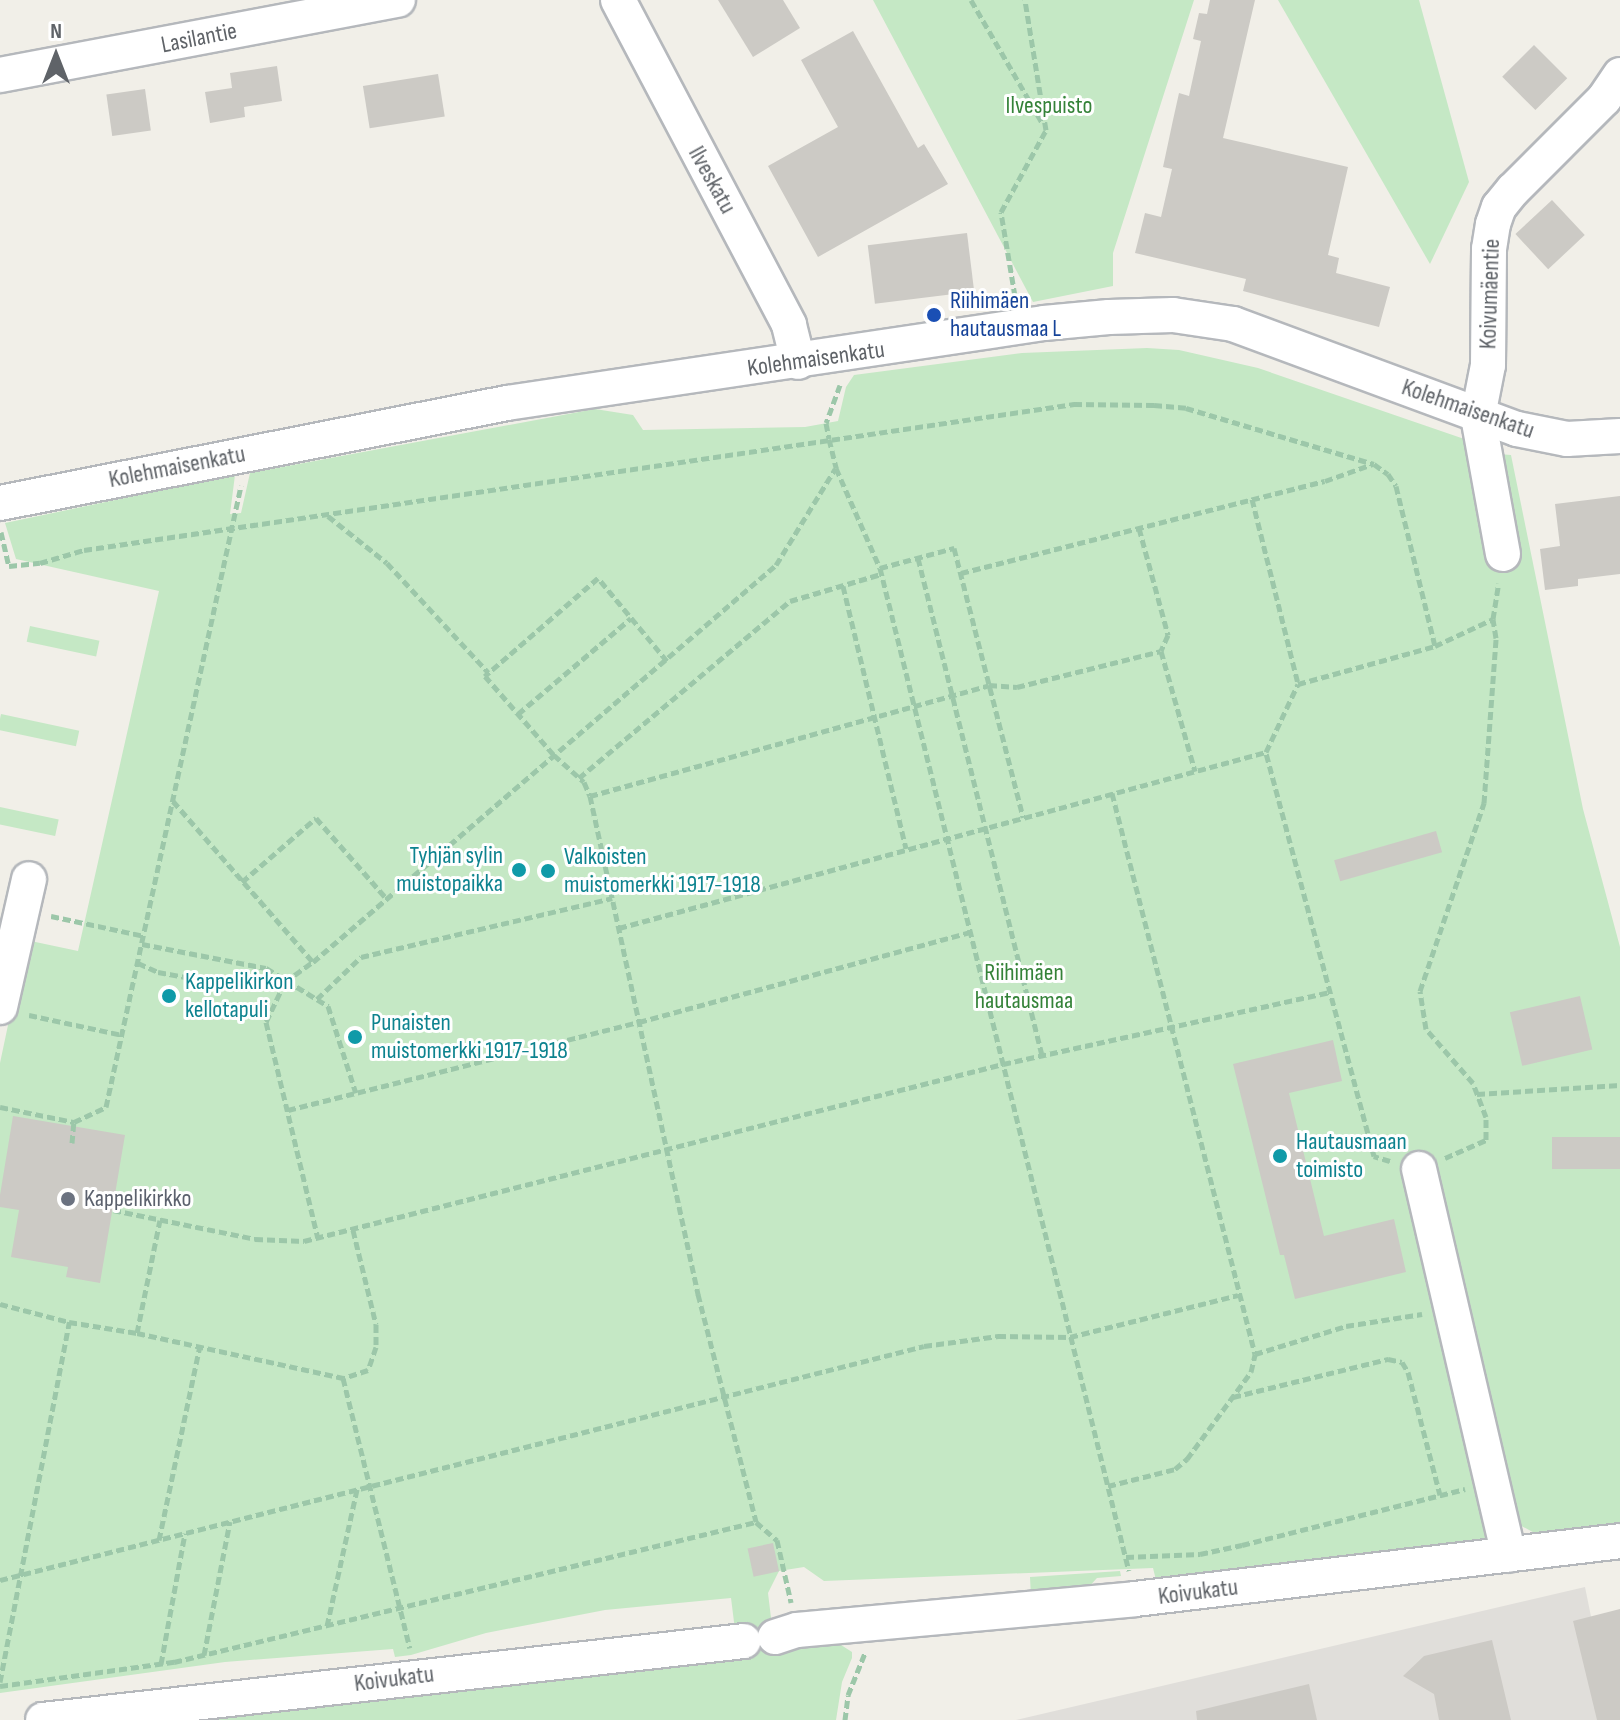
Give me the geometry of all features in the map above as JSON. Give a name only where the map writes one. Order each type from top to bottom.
[{"type":"street","name":"Lasilantie","points":[[0,75],[398,0]]},
{"type":"street","name":"Ilveskatu","points":[[618,0],[789,325],[798,362]]},
{"type":"street","name":"Koivumäentie","points":[[1478,416],[1488,365],[1489,249],[1499,207],[1604,99],[1620,75]]},
{"type":"street","name":"Kolehmaisenkatu","points":[[0,503],[507,403],[841,356],[1044,323],[1161,315],[1203,317],[1233,324],[1478,416],[1546,436],[1587,439],[1620,436]]},
{"type":"street","points":[[1478,416],[1503,554]]},
{"type":"street","points":[[8,1010],[25,895]]},
{"type":"street","points":[[1419,1169],[1509,1555]]},
{"type":"street","name":"Koivukatu","points":[[43,1720],[867,1624],[1135,1599],[1620,1541]]},
{"type":"path","points":[[971,0],[1046,130]]},
{"type":"path","points":[[1017,304],[1001,212],[1046,130],[1025,0]]},
{"type":"path","points":[[841,356],[843,376],[826,423],[829,439],[836,468],[881,571],[1135,1599]]},
{"type":"path","points":[[0,527],[9,566],[40,563],[84,550],[1074,404],[1154,405],[1186,408],[1374,464],[1388,474],[1396,486],[1435,646]]},
{"type":"path","points":[[0,1107],[74,1122],[106,1107],[248,453]]},
{"type":"path","points":[[961,573],[1252,499],[1374,464]]},
{"type":"path","points":[[138,963],[158,972],[245,988],[285,982],[313,962],[776,565],[836,468]]},
{"type":"path","points":[[1252,499],[1298,684],[1266,752],[1374,1156],[1419,1169],[1486,1140],[1486,1117],[1473,1083],[1426,1029],[1420,991],[1484,803],[1496,638],[1493,619],[1503,554]]},
{"type":"path","points":[[328,515],[387,563],[488,672]]},
{"type":"path","points":[[1139,528],[1168,635],[1161,651],[1195,771]]},
{"type":"path","points":[[579,778],[790,601],[954,548],[1023,817]]},
{"type":"path","points":[[918,558],[1042,1055]]},
{"type":"path","points":[[667,661],[598,578],[485,676],[554,755],[579,778],[590,796],[724,1395],[756,1522],[777,1540],[772,1636]]},
{"type":"path","points":[[843,585],[906,849]]},
{"type":"path","points":[[518,714],[631,618]]},
{"type":"path","points":[[1298,684],[1435,646],[1493,619]]},
{"type":"path","points":[[590,796],[989,685],[1017,687],[1161,651]]},
{"type":"path","points":[[619,928],[1266,752]]},
{"type":"path","points":[[1108,1486],[1175,1469],[1187,1459],[1251,1372],[1255,1354],[1112,793]]},
{"type":"path","points":[[173,801],[313,962]]},
{"type":"path","points":[[242,882],[316,818],[386,898]]},
{"type":"path","points":[[25,895],[144,936]]},
{"type":"path","points":[[317,999],[361,957],[613,898]]},
{"type":"path","points":[[288,1110],[639,1022],[970,932]]},
{"type":"path","points":[[142,944],[266,968],[328,1006],[356,1093]]},
{"type":"path","points":[[285,982],[266,1022],[318,1238]]},
{"type":"path","points":[[113,1210],[276,1241],[318,1238],[1003,1064],[1330,992]]},
{"type":"path","points":[[8,1010],[122,1035]]},
{"type":"path","points":[[1477,1094],[1620,1085]]},
{"type":"path","points":[[72,1143],[74,1122]]},
{"type":"path","points":[[137,1333],[160,1220]]},
{"type":"path","points":[[0,1304],[69,1322],[137,1333],[343,1378],[368,1370],[376,1347],[376,1324],[353,1230]]},
{"type":"path","points":[[0,1580],[724,1395],[963,1339],[1070,1337],[1238,1295]]},
{"type":"path","points":[[1255,1354],[1346,1326],[1451,1309]]},
{"type":"path","points":[[69,1322],[0,1684],[161,1664],[204,1655],[756,1522]]},
{"type":"path","points":[[159,1540],[200,1346]]},
{"type":"path","points":[[1233,1397],[1388,1359],[1402,1362],[1408,1372],[1440,1495]]},
{"type":"path","points":[[343,1378],[403,1608],[415,1676]]},
{"type":"path","points":[[1126,1557],[1200,1554],[1492,1482]]},
{"type":"path","points":[[327,1626],[357,1489]]},
{"type":"path","points":[[204,1655],[230,1521]]},
{"type":"path","points":[[161,1664],[185,1533]]},
{"type":"path","points":[[845,1720],[854,1675],[867,1647],[867,1624]]},
{"type":"shaded area","points":[[1585,1587],[1612,1720],[1016,1720]]},
{"type":"green space","name":"Ilvespuisto","points":[[873,0],[1194,0],[1113,253],[1113,286],[1033,302]]},
{"type":"green space","points":[[1278,0],[1419,0],[1469,182],[1430,264]]},
{"type":"green space","name":"Riihimäen hautausmaa","points":[[1147,348],[1179,350],[1258,368],[1473,442],[1471,452],[1511,455],[1583,809],[1620,947],[1620,1528],[1542,1537],[1516,1523],[1488,1534],[1483,1543],[1156,1580],[1153,1568],[824,1581],[804,1567],[779,1571],[768,1593],[772,1626],[735,1630],[731,1598],[605,1610],[486,1633],[411,1655],[395,1657],[393,1649],[225,1662],[0,1693],[0,1063],[26,940],[78,951],[159,591],[16,559],[5,523],[235,475],[230,514],[241,513],[250,473],[595,409],[633,415],[643,430],[805,427],[838,421],[846,387],[854,375],[1022,353]]},
{"type":"green space","points":[[30,626],[99,641],[96,656],[27,642]]},
{"type":"green space","points":[[1,714],[79,731],[76,746],[0,730]]},
{"type":"green space","points":[[0,807],[59,819],[55,836],[0,824]]},
{"type":"green space","points":[[1120,1571],[1121,1576],[1097,1578],[1085,1591],[1031,1597],[1030,1577]]},
{"type":"green space","points":[[841,1645],[852,1652],[852,1658],[842,1682],[836,1720],[154,1720],[775,1648]]},
{"type":"building","points":[[718,0],[783,0],[800,28],[753,57]]},
{"type":"building","points":[[1210,0],[1255,0],[1223,138],[1348,167],[1328,255],[1339,258],[1336,273],[1390,287],[1379,327],[1243,291],[1246,279],[1135,253],[1145,213],[1161,217],[1172,169],[1163,167],[1179,93],[1189,96],[1201,41],[1193,39],[1199,13],[1207,14]]},
{"type":"building","points":[[853,31],[918,148],[924,144],[948,184],[818,257],[768,166],[838,127],[801,60]]},
{"type":"building","points":[[1534,45],[1567,78],[1535,110],[1502,77]]},
{"type":"building","points":[[277,66],[282,101],[244,107],[245,117],[210,123],[205,92],[232,88],[230,73]]},
{"type":"building","points":[[438,74],[445,116],[370,128],[363,86]]},
{"type":"building","points":[[145,89],[151,131],[112,136],[106,94]]},
{"type":"building","points":[[1552,200],[1585,235],[1548,269],[1515,234]]},
{"type":"building","points":[[967,233],[974,292],[875,304],[868,245]]},
{"type":"building","points":[[1620,496],[1620,574],[1578,579],[1578,586],[1545,590],[1540,549],[1560,546],[1555,504]]},
{"type":"building","points":[[1436,831],[1442,852],[1340,881],[1334,860]]},
{"type":"building","points":[[1580,996],[1592,1050],[1522,1066],[1510,1012]]},
{"type":"building","name":"Hautausmaan toimisto","points":[[1333,1040],[1342,1081],[1289,1093],[1324,1236],[1394,1219],[1406,1272],[1295,1299],[1284,1255],[1280,1255],[1233,1064]]},
{"type":"building","name":"Kappelikirkko","points":[[13,1116],[125,1135],[100,1283],[66,1277],[68,1267],[11,1257],[19,1210],[0,1207],[0,1195]]},
{"type":"building","points":[[1552,1137],[1620,1137],[1620,1169],[1552,1169]]},
{"type":"building","points":[[773,1543],[779,1571],[754,1577],[748,1548]]},
{"type":"building","points":[[1620,1609],[1620,1720],[1597,1720],[1573,1621]]},
{"type":"building","points":[[1492,1640],[1511,1720],[1439,1720],[1434,1694],[1403,1676],[1424,1656]]},
{"type":"building","points":[[1309,1684],[1317,1720],[1197,1720],[1196,1711]]},
{"type":"place","name":"Riihimäen hautausmaa L","points":[[934,315]]},
{"type":"place","name":"Tyhjän sylin muistopaikka","points":[[519,870]]},
{"type":"place","name":"Valkoisten muistomerkki 1917-1918","points":[[548,871]]},
{"type":"place","name":"Kappelikirkon kellotapuli","points":[[169,996]]},
{"type":"place","name":"Punaisten muistomerkki 1917-1918","points":[[355,1037]]},
{"type":"place","name":"Hautausmaan toimisto","points":[[1280,1156]]},
{"type":"place","name":"Kappelikirkko","points":[[68,1199]]}]
